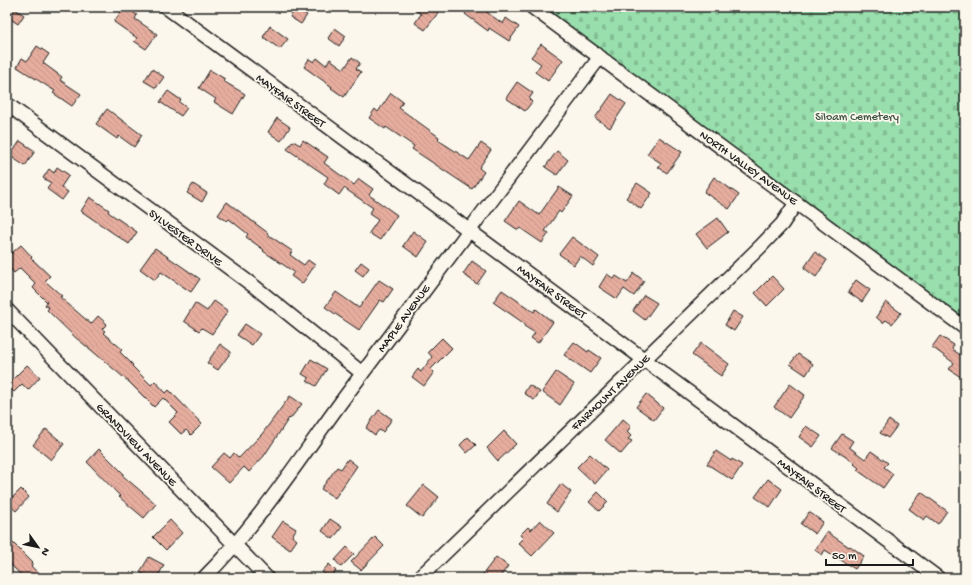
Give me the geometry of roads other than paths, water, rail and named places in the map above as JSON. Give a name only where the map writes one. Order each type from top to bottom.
[{"type":"street","name":"MAYFAIR STREET","points":[[166,7],[644,359],[938,578]]},
{"type":"street","name":"NORTH VALLEY AVENUE","points":[[532,7],[965,328]]},
{"type":"street","name":"MAPLE AVENUE","points":[[204,578],[220,563],[285,479],[362,373],[600,57]]},
{"type":"street","name":"SYLVESTER DRIVE","points":[[7,104],[255,288],[362,373]]},
{"type":"street","name":"FAIRMOUNT AVENUE","points":[[419,578],[782,224],[796,203]]},
{"type":"street","name":"GRANDVIEW AVENUE","points":[[7,310],[267,578]]},
{"type":"park label","name":"Siloam Cemetery","points":[[857,116]]}]
